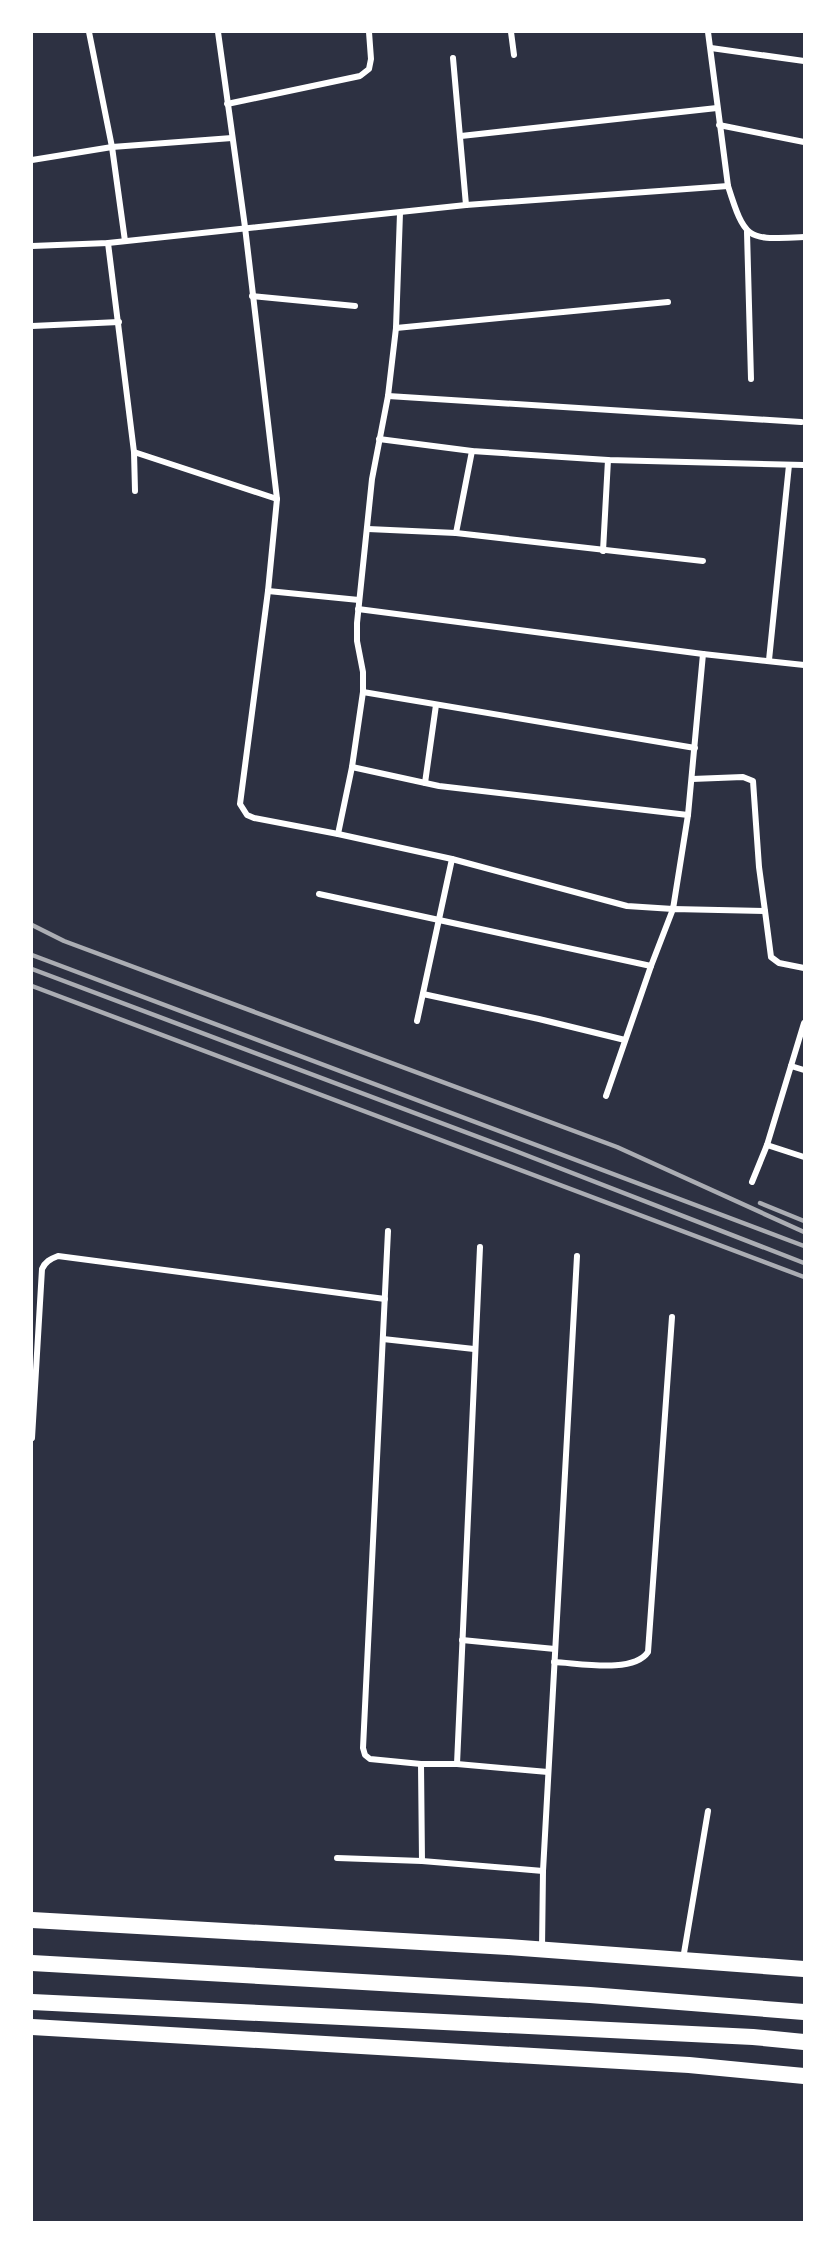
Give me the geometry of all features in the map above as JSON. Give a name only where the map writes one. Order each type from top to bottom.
[{"type":"highway","points":[[32,1920],[542,1950],[804,1969]]},
{"type":"highway","points":[[32,1963],[590,1995],[804,2012]]},
{"type":"highway","points":[[32,2002],[753,2037],[804,2042]]},
{"type":"highway","points":[[32,2027],[677,2064],[804,2076]]},
{"type":"street","points":[[89,32],[112,147],[125,241]]},
{"type":"street","points":[[218,32],[245,227],[277,500],[268,591],[240,804],[247,815],[254,818],[452,859],[627,906],[765,911]]},
{"type":"street","points":[[227,104],[360,76],[369,69],[371,58],[369,32]]},
{"type":"street","points":[[511,32],[514,55]]},
{"type":"street","points":[[708,32],[728,186],[735,210],[747,232],[752,379]]},
{"type":"street","points":[[711,48],[804,61]]},
{"type":"street","points":[[453,58],[466,205]]},
{"type":"street","points":[[461,136],[717,108]]},
{"type":"street","points":[[719,125],[804,142]]},
{"type":"street","points":[[32,160],[112,147],[232,138]]},
{"type":"street","points":[[32,246],[108,243],[466,205],[728,186]]},
{"type":"street","points":[[338,834],[352,767],[363,692],[363,672],[357,641],[358,609],[372,479],[388,396],[396,328],[400,213]]},
{"type":"street","points":[[747,232],[762,239],[804,237]]},
{"type":"street","points":[[108,243],[134,452],[135,491]]},
{"type":"street","points":[[252,296],[355,306]]},
{"type":"street","points":[[396,328],[668,302]]},
{"type":"street","points":[[32,326],[118,322]]},
{"type":"street","points":[[388,396],[801,422]]},
{"type":"street","points":[[379,439],[472,451],[608,460],[804,465]]},
{"type":"street","points":[[456,533],[472,451]]},
{"type":"street","points":[[134,452],[277,500]]},
{"type":"street","points":[[603,551],[608,460]]},
{"type":"street","points":[[769,660],[789,465]]},
{"type":"street","points":[[368,530],[456,533],[703,561]]},
{"type":"street","points":[[268,591],[359,600]]},
{"type":"street","points":[[358,609],[804,665]]},
{"type":"street","points":[[606,1096],[651,966],[674,909],[688,815],[703,654]]},
{"type":"street","points":[[363,692],[695,748]]},
{"type":"street","points":[[425,783],[436,705]]},
{"type":"street","points":[[352,767],[425,783],[688,815]]},
{"type":"street","points":[[692,779],[743,777],[753,781],[759,867],[771,957],[779,963],[804,968]]},
{"type":"street","points":[[417,1021],[452,859]]},
{"type":"street","points":[[319,894],[651,966]]},
{"type":"street","points":[[423,994],[625,1040]]},
{"type":"street","points":[[752,1182],[767,1145],[804,1023]]},
{"type":"street","points":[[791,1066],[804,1070]]},
{"type":"street","points":[[767,1145],[804,1158]]},
{"type":"street","points":[[388,1231],[363,1748],[365,1755],[370,1759],[421,1764],[457,1764],[548,1772]]},
{"type":"street","points":[[457,1764],[480,1247]]},
{"type":"street","points":[[32,1438],[42,1269],[51,1258],[58,1256],[385,1299]]},
{"type":"street","points":[[542,1950],[543,1871],[577,1256]]},
{"type":"street","points":[[554,1662],[629,1665],[643,1659],[648,1652],[672,1317]]},
{"type":"street","points":[[383,1339],[474,1349]]},
{"type":"street","points":[[462,1640],[555,1649]]},
{"type":"street","points":[[421,1764],[422,1861]]},
{"type":"street","points":[[683,1959],[708,1811]]},
{"type":"street","points":[[337,1858],[422,1861],[543,1871]]},
{"type":"railway","points":[[32,925],[64,941],[617,1147],[804,1232]]},
{"type":"railway","points":[[32,955],[804,1246]]},
{"type":"railway","points":[[32,969],[513,1150],[804,1263]]},
{"type":"railway","points":[[32,986],[804,1277]]},
{"type":"railway","points":[[760,1203],[804,1221]]}]
